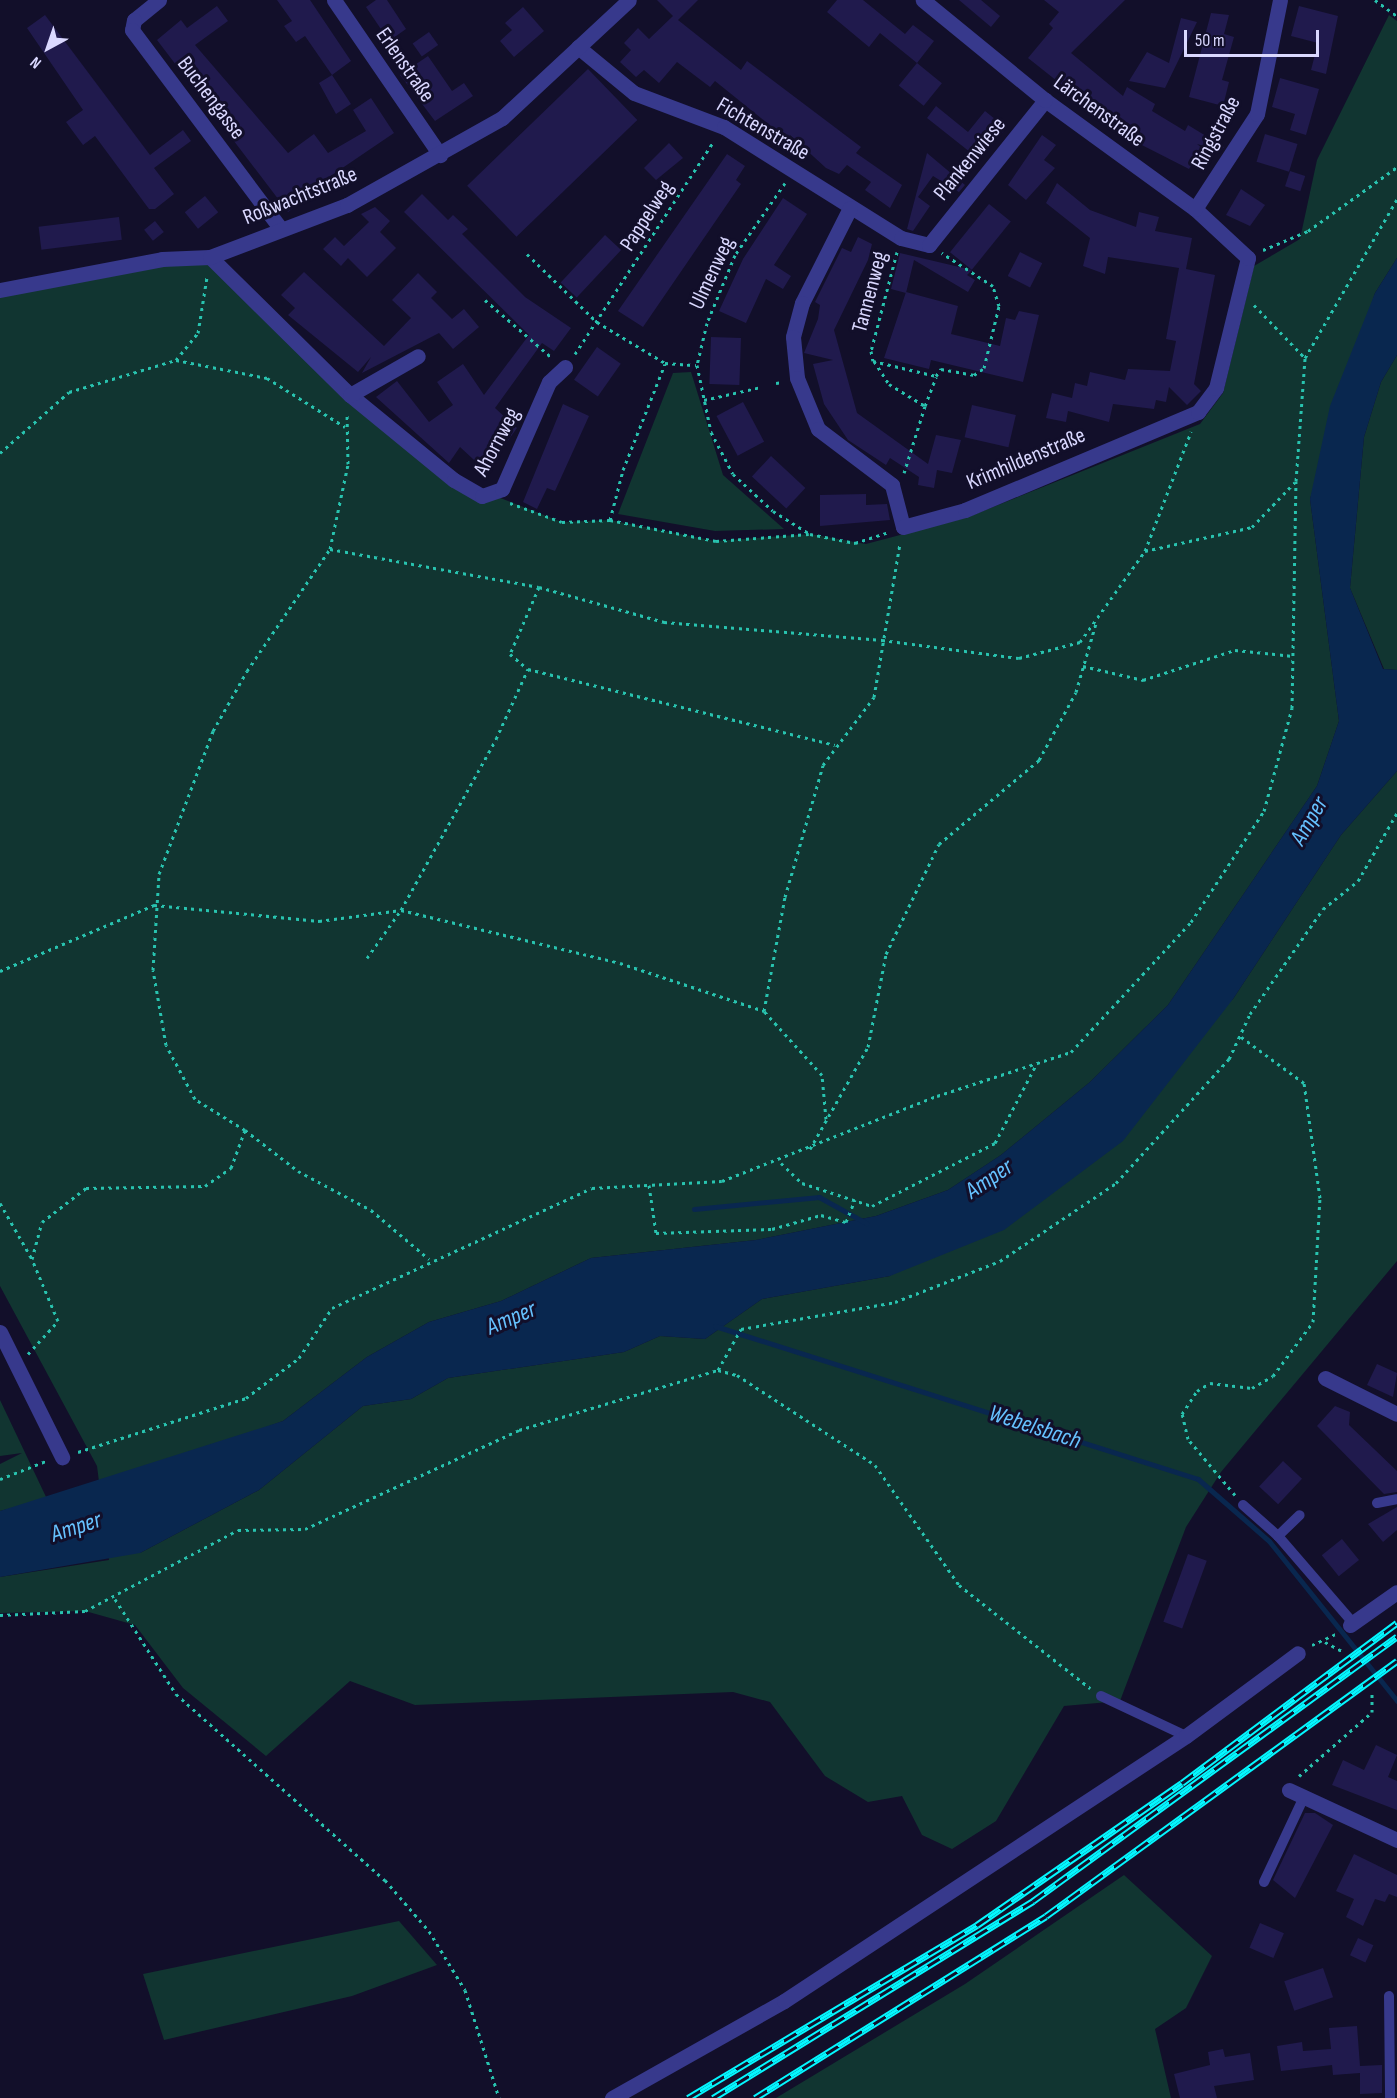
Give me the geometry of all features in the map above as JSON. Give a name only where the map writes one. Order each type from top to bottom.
[{"type":"street","name":"Buchengasse","points":[[159,0],[134,20],[132,30],[280,228]]},
{"type":"street","name":"Erlenstraße","points":[[334,0],[440,155]]},
{"type":"street","name":"Roßwachtstraße","points":[[0,291],[162,260],[210,257],[280,228],[347,205],[440,155],[502,118],[629,0]]},
{"type":"street","name":"Lärchenstraße","points":[[923,0],[1046,100],[1195,209],[1248,258]]},
{"type":"street","name":"Ringstraße","points":[[1195,209],[1257,114],[1280,0]]},
{"type":"street","name":"Fichtenstraße","points":[[578,47],[634,93],[724,127],[792,172],[901,238],[929,245]]},
{"type":"street","name":"Plankenwiese","points":[[929,245],[1046,100]]},
{"type":"street","points":[[850,208],[802,303],[793,338],[796,378],[818,429],[892,485],[903,527]]},
{"type":"street","name":"Ahornweg","points":[[210,257],[350,395],[454,480],[482,496],[495,495],[549,382],[565,367]]},
{"type":"street","points":[[1198,412],[1216,388],[1248,258]]},
{"type":"street","points":[[350,395],[418,356]]},
{"type":"street","name":"Krimhildenstraße","points":[[903,527],[965,510],[1198,412]]},
{"type":"street","points":[[0,1332],[62,1457]]},
{"type":"street","points":[[1325,1378],[1397,1414]]},
{"type":"street","points":[[1352,1624],[1397,1592]]},
{"type":"street","points":[[612,2098],[784,2001],[1186,1736],[1298,1653]]},
{"type":"street","points":[[1289,1790],[1397,1840]]},
{"type":"lane","points":[[1377,1503],[1397,1499]]},
{"type":"lane","points":[[1243,1505],[1278,1536],[1352,1624]]},
{"type":"lane","points":[[1278,1536],[1300,1515]]},
{"type":"lane","points":[[1101,1696],[1186,1736]]},
{"type":"lane","points":[[1264,1882],[1304,1797]]},
{"type":"lane","points":[[1389,1996],[1390,2098]]},
{"type":"path","points":[[1375,0],[1397,16]]},
{"type":"path","name":"Pappelweg","points":[[597,322],[724,127]]},
{"type":"path","points":[[1248,258],[1308,231],[1397,167]]},
{"type":"path","name":"Ulmenweg","points":[[792,172],[722,279],[697,365],[711,432],[733,474],[773,511],[810,534],[855,543],[903,527]]},
{"type":"path","points":[[0,1479],[246,1398],[299,1358],[332,1308],[429,1260],[471,1248],[592,1188],[722,1181],[780,1162],[937,1096],[1071,1052],[1191,922],[1264,811],[1292,708],[1296,481],[1305,358],[1397,199]]},
{"type":"path","name":"Tannenweg","points":[[901,238],[871,351],[873,361],[936,376],[941,369],[974,375],[984,368],[999,306],[993,286],[929,245]]},
{"type":"path","points":[[527,254],[597,322],[665,363],[697,365]]},
{"type":"path","points":[[176,360],[198,333],[210,257]]},
{"type":"path","points":[[1240,293],[1305,358]]},
{"type":"path","points":[[485,300],[565,367],[597,322]]},
{"type":"path","points":[[0,453],[69,392],[176,360],[267,378],[345,427]]},
{"type":"path","points":[[873,361],[889,384],[925,406]]},
{"type":"path","points":[[610,520],[623,470],[665,363]]},
{"type":"path","points":[[892,485],[915,450],[925,406],[936,376]]},
{"type":"path","points":[[704,400],[761,387]]},
{"type":"path","points":[[350,395],[345,427],[348,464],[330,549],[247,671],[213,731],[159,874],[154,905],[153,970],[166,1045],[195,1099],[245,1130],[298,1171],[371,1210],[429,1260]]},
{"type":"path","points":[[330,549],[539,587],[664,622],[882,640],[1019,658],[1080,642],[1096,621],[1145,551],[1198,412]]},
{"type":"path","points":[[1145,551],[1252,527],[1296,481]]},
{"type":"path","points":[[495,495],[562,522],[610,520],[716,541],[810,534]]},
{"type":"path","points":[[764,1011],[785,897],[823,765],[835,745],[874,697],[903,527]]},
{"type":"path","points":[[539,587],[510,654],[528,669],[835,745]]},
{"type":"path","points":[[809,1150],[868,1047],[886,954],[939,844],[1039,760],[1076,692],[1096,621]]},
{"type":"path","points":[[1083,666],[1143,680],[1235,650],[1293,656]]},
{"type":"path","points":[[367,958],[401,910],[496,739],[528,669]]},
{"type":"path","points":[[718,1370],[741,1329],[895,1302],[1000,1261],[1116,1183],[1229,1059],[1240,1036],[1323,909],[1359,880],[1397,813]]},
{"type":"path","points":[[0,971],[154,905],[319,921],[401,910],[620,963],[764,1011],[822,1075],[826,1119]]},
{"type":"path","points":[[1240,1036],[1304,1083],[1320,1198],[1314,1322],[1273,1376],[1252,1388],[1210,1383],[1197,1391],[1182,1414],[1188,1439],[1243,1505]]},
{"type":"path","points":[[780,1162],[801,1183],[872,1206],[995,1143],[1037,1063]]},
{"type":"path","points":[[32,1259],[42,1222],[86,1188],[205,1186],[231,1168],[245,1130]]},
{"type":"path","points":[[650,1185],[656,1233],[772,1229],[822,1215],[846,1222],[855,1200]]},
{"type":"path","points":[[0,1203],[32,1259],[58,1321],[17,1365]]},
{"type":"path","points":[[0,1615],[86,1611],[115,1599],[146,1576],[238,1530],[305,1529],[519,1430],[718,1370],[737,1375],[876,1465],[959,1585],[1101,1696]]},
{"type":"path","points":[[115,1599],[176,1694],[385,1880],[429,1931],[465,1990],[499,2098]]},
{"type":"path","points":[[1298,1653],[1333,1637]]},
{"type":"path","points":[[1325,1642],[1344,1652]]},
{"type":"path","points":[[1289,1790],[1307,1765],[1372,1712],[1372,1692]]},
{"type":"green space","points":[[1389,15],[1397,21],[1397,258],[1375,293],[1310,499],[1339,721],[1317,786],[1168,1005],[1090,1082],[1001,1155],[948,1190],[876,1216],[756,1240],[591,1258],[501,1301],[429,1322],[367,1357],[283,1421],[192,1454],[140,1553],[259,1490],[363,1406],[411,1399],[448,1378],[624,1352],[660,1336],[705,1339],[762,1299],[890,1276],[1233,999],[1341,835],[1397,771],[1397,1261],[1221,1472],[1186,1527],[1120,1701],[1064,1706],[996,1821],[952,1849],[922,1835],[902,1796],[868,1802],[825,1776],[770,1702],[733,1692],[415,1705],[350,1681],[266,1756],[183,1688],[135,1625],[85,1611],[0,1613],[0,1577],[109,1560],[97,1466],[0,1286],[0,291],[210,257],[454,480],[562,522],[610,520],[715,541],[810,534],[866,544],[968,517],[1200,424],[1223,393],[1254,266],[1300,239],[1317,160]]},
{"type":"green space","points":[[1397,355],[1397,670],[1384,669],[1350,588],[1364,437],[1381,382]]},
{"type":"green space","points":[[691,372],[723,475],[784,529],[715,531],[618,514],[673,373]]},
{"type":"green space","points":[[0,1400],[47,1499],[0,1511],[0,1464],[22,1453],[0,1456]]},
{"type":"green space","points":[[1124,1875],[1212,1956],[1186,2008],[1155,2029],[1171,2098],[776,2098],[965,1984]]},
{"type":"green space","points":[[399,1921],[437,1965],[352,1996],[164,2040],[143,1974]]},
{"type":"water","name":"Amper","points":[[1397,258],[1397,355],[1381,382],[1364,437],[1350,588],[1383,669],[1397,670],[1397,771],[1341,835],[1233,999],[1123,1141],[1004,1230],[890,1276],[762,1299],[705,1339],[660,1336],[624,1352],[448,1378],[411,1399],[363,1406],[259,1490],[140,1553],[0,1577],[0,1511],[283,1421],[367,1357],[429,1322],[501,1301],[591,1258],[756,1240],[876,1216],[948,1190],[1001,1155],[1090,1082],[1168,1005],[1317,786],[1339,721],[1310,499],[1330,406],[1375,293]]},
{"type":"building","points":[[277,0],[310,0],[351,61],[332,75],[305,36],[296,42],[284,26],[292,21]]},
{"type":"building","points":[[376,0],[387,0],[406,29],[389,41],[366,7]]},
{"type":"building","points":[[657,0],[698,0],[678,20],[741,70],[747,61],[861,147],[856,153],[902,185],[890,208],[865,190],[871,182],[847,165],[839,174],[826,168],[790,135],[787,139],[715,81],[710,87],[677,62],[659,83],[644,70],[636,77],[620,62],[631,50],[624,43],[638,28],[649,39],[673,16]]},
{"type":"building","points":[[837,0],[863,0],[905,34],[913,25],[934,41],[917,63],[880,33],[869,47],[827,12]]},
{"type":"building","points":[[959,0],[981,0],[1000,16],[991,27]]},
{"type":"building","points":[[1044,0],[1125,0],[1071,53],[1123,96],[1127,87],[1155,104],[1152,111],[1185,131],[1188,125],[1224,147],[1221,151],[1197,144],[1202,148],[1189,169],[1130,139],[1028,58],[1053,28],[1049,24],[1059,12]]},
{"type":"building","points":[[217,6],[228,21],[195,45],[288,153],[314,134],[328,153],[366,131],[353,110],[371,98],[394,133],[307,192],[310,196],[288,212],[157,40],[181,20],[187,28]]},
{"type":"building","points":[[1299,6],[1338,16],[1326,74],[1311,70],[1318,43],[1291,36]]},
{"type":"building","points":[[523,7],[544,31],[514,57],[500,41],[512,30],[505,23]]},
{"type":"building","points":[[1211,13],[1229,15],[1224,34],[1234,37],[1222,80],[1229,82],[1223,106],[1189,97]]},
{"type":"building","points":[[45,15],[150,155],[183,130],[191,141],[154,168],[174,194],[155,209],[149,209],[95,136],[83,145],[66,122],[83,110],[27,28]]},
{"type":"building","points":[[1181,18],[1197,22],[1165,88],[1129,81],[1147,52],[1169,63]]},
{"type":"building","points":[[429,32],[438,45],[422,57],[413,43]]},
{"type":"building","points":[[428,56],[452,91],[464,83],[473,96],[435,121],[400,75]]},
{"type":"building","points":[[917,63],[942,83],[924,106],[899,86]]},
{"type":"building","points":[[588,69],[637,120],[516,237],[467,186]]},
{"type":"building","points":[[332,75],[351,104],[336,114],[319,83]]},
{"type":"building","points":[[1280,78],[1319,89],[1306,135],[1290,130],[1295,114],[1272,107]]},
{"type":"building","points":[[936,106],[968,132],[985,111],[1006,128],[980,160],[927,118]]},
{"type":"building","points":[[1265,134],[1298,144],[1289,172],[1257,162]]},
{"type":"building","points":[[1042,135],[1056,145],[1044,160],[1055,168],[1026,200],[1008,185]]},
{"type":"building","points":[[669,143],[683,158],[656,180],[644,168]]},
{"type":"building","points":[[927,153],[965,185],[959,192],[933,176],[918,197],[930,206],[913,231],[907,229]]},
{"type":"building","points":[[727,154],[745,166],[736,180],[741,184],[643,327],[618,311]]},
{"type":"building","points":[[1290,171],[1305,176],[1300,191],[1285,186]]},
{"type":"building","points":[[1057,183],[1090,210],[1136,227],[1139,212],[1159,217],[1155,231],[1192,238],[1186,269],[1215,275],[1194,384],[1201,391],[1187,405],[1169,387],[1166,402],[1156,400],[1154,409],[1113,404],[1109,422],[1068,411],[1066,422],[1046,418],[1052,393],[1072,398],[1075,383],[1087,386],[1090,372],[1125,380],[1128,369],[1170,371],[1176,341],[1166,339],[1179,268],[1108,257],[1105,274],[1083,266],[1090,238],[1046,203]]},
{"type":"building","points":[[1241,189],[1265,205],[1250,226],[1226,215]]},
{"type":"building","points":[[422,194],[448,220],[453,215],[468,229],[462,234],[525,297],[571,328],[554,351],[542,343],[495,408],[517,428],[486,471],[460,447],[449,463],[376,397],[397,381],[429,422],[453,405],[437,382],[463,364],[484,395],[529,335],[404,212]]},
{"type":"building","points":[[205,196],[218,212],[198,229],[185,212]]},
{"type":"building","points":[[783,198],[807,214],[774,265],[791,276],[783,289],[766,279],[746,323],[719,311],[743,259]]},
{"type":"building","points":[[989,204],[1011,222],[972,270],[950,252]]},
{"type":"building","points":[[375,207],[390,221],[380,232],[396,248],[367,277],[348,258],[341,266],[323,249],[335,237],[344,246],[369,222],[361,214]]},
{"type":"building","points":[[119,217],[122,240],[41,250],[39,227]]},
{"type":"building","points":[[155,221],[164,232],[153,241],[144,230]]},
{"type":"building","points":[[605,235],[621,250],[577,298],[561,283]]},
{"type":"building","points":[[858,237],[872,244],[868,260],[834,330],[857,413],[928,464],[936,435],[961,440],[952,473],[937,470],[934,488],[918,485],[919,477],[890,458],[886,465],[848,440],[824,404],[813,364],[833,360],[804,353],[818,319],[820,305],[815,302],[842,248],[851,252]]},
{"type":"building","points":[[1020,252],[1042,263],[1030,287],[1008,276]]},
{"type":"building","points":[[900,253],[972,270],[967,275],[975,280],[968,292],[914,260],[906,293],[891,289]]},
{"type":"building","points":[[304,272],[384,346],[411,318],[392,300],[418,273],[437,292],[431,298],[452,319],[464,309],[479,327],[453,349],[439,333],[362,373],[371,357],[358,372],[288,315],[295,308],[281,295]]},
{"type":"building","points":[[906,292],[958,306],[951,334],[1000,346],[1006,318],[1015,320],[1019,311],[1039,315],[1023,382],[931,360],[929,369],[884,358]]},
{"type":"building","points":[[711,337],[741,338],[739,385],[709,384]]},
{"type":"building","points":[[597,347],[621,364],[598,396],[574,380]]},
{"type":"building","points":[[743,402],[764,442],[738,456],[717,416]]},
{"type":"building","points":[[563,404],[589,416],[555,491],[547,488],[537,509],[523,502]]},
{"type":"building","points":[[972,405],[1016,415],[1008,447],[965,437]]},
{"type":"building","points":[[771,456],[805,488],[786,509],[752,476]]},
{"type":"building","points":[[866,494],[866,505],[887,504],[890,520],[820,526],[820,495]]},
{"type":"building","points":[[1377,1364],[1397,1373],[1393,1397],[1367,1385]]},
{"type":"building","points":[[1335,1406],[1350,1412],[1349,1425],[1397,1471],[1397,1492],[1384,1494],[1317,1426]]},
{"type":"building","points":[[1283,1461],[1302,1479],[1278,1504],[1259,1487]]},
{"type":"building","points":[[1397,1507],[1397,1530],[1383,1542],[1368,1524]]},
{"type":"building","points":[[1342,1539],[1359,1560],[1339,1576],[1322,1555]]},
{"type":"building","points":[[1188,1554],[1207,1561],[1182,1628],[1163,1622]]},
{"type":"building","points":[[1376,1745],[1397,1755],[1388,1777],[1397,1781],[1397,1810],[1332,1785],[1343,1760],[1364,1770]]},
{"type":"building","points":[[1305,1813],[1315,1813],[1333,1825],[1295,1898],[1273,1880]]},
{"type":"building","points":[[1354,1854],[1397,1875],[1397,1897],[1389,1894],[1385,1902],[1375,1899],[1363,1926],[1346,1917],[1354,1899],[1336,1891]]},
{"type":"building","points":[[1260,1923],[1284,1933],[1273,1958],[1249,1948]]},
{"type":"building","points":[[1358,1938],[1373,1945],[1365,1962],[1350,1955]]},
{"type":"building","points":[[1323,1968],[1333,1997],[1294,2011],[1284,1981]]},
{"type":"building","points":[[1357,2026],[1360,2066],[1382,2065],[1382,2093],[1360,2094],[1360,2073],[1333,2075],[1332,2065],[1281,2071],[1277,2046],[1302,2042],[1303,2051],[1331,2049],[1329,2028]]},
{"type":"building","points":[[1223,2049],[1225,2057],[1250,2053],[1254,2080],[1214,2086],[1217,2098],[1180,2098],[1174,2074],[1210,2065],[1208,2052]]},
{"type":"waterway","points":[[694,1209],[819,1197],[866,1223]]},
{"type":"waterway","name":"Webelsbach","points":[[715,1326],[1198,1479],[1269,1541],[1397,1701]]},
{"type":"railway","points":[[688,2098],[977,1925],[1182,1783],[1397,1623]]},
{"type":"railway","points":[[713,2098],[1033,1901],[1397,1637]]},
{"type":"railway","points":[[755,2098],[1046,1916],[1397,1661]]}]
